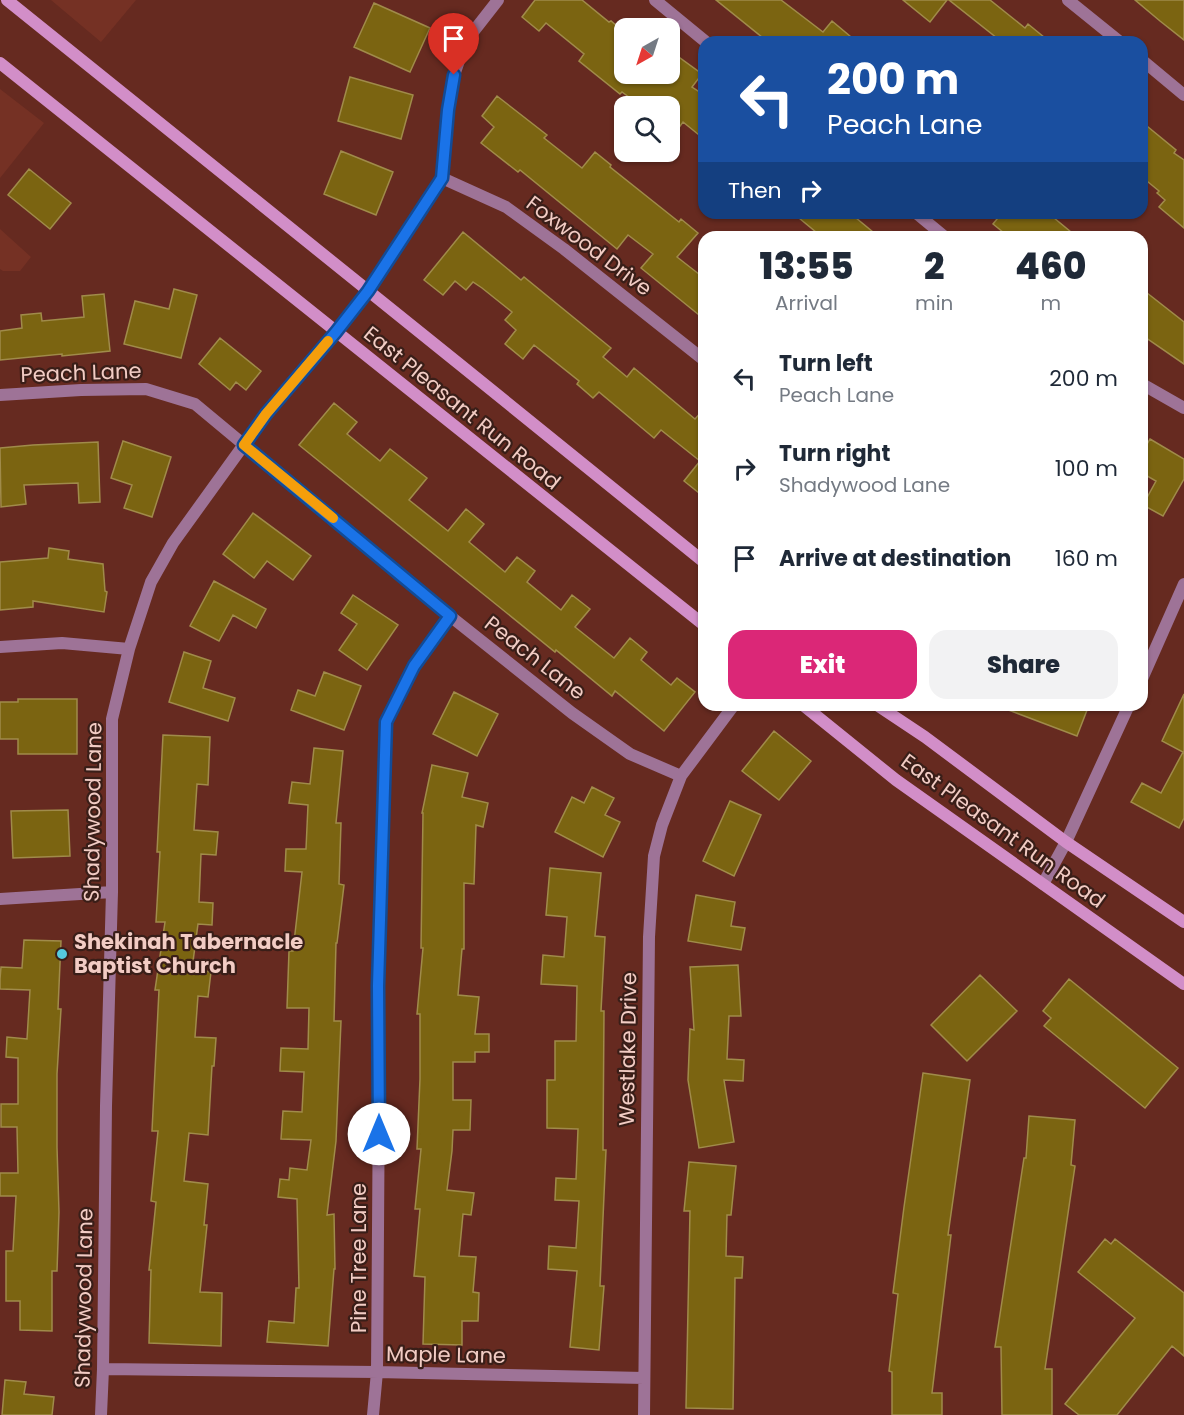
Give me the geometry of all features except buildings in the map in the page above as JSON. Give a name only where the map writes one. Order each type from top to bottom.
[{"type":"main road","name":"East Pleasant Run Road","points":[[7,0],[698,557]]},
{"type":"main road","name":"East Pleasant Run Road","points":[[0,63],[698,621]]},
{"type":"main road","name":"East Pleasant Run Road","points":[[810,711],[896,780],[1184,984]]},
{"type":"main road","name":"East Pleasant Run Road","points":[[886,711],[925,737],[1066,842],[1184,922]]},
{"type":"street","name":"Shadywood Lane","points":[[101,1415],[112,892],[112,719],[129,649],[151,582],[172,543],[266,414],[368,291],[442,178],[448,110],[454,75],[466,41],[498,0]]},
{"type":"street","points":[[655,0],[699,36]]},
{"type":"street","points":[[1068,0],[1113,36]]},
{"type":"street","points":[[1148,65],[1184,94]]},
{"type":"street","name":"Foxwood Drive","points":[[442,178],[506,207],[564,249],[698,355]]},
{"type":"street","points":[[923,219],[938,231]]},
{"type":"street","points":[[1148,387],[1184,408]]},
{"type":"street","name":"Peach Lane","points":[[0,396],[81,390],[146,389],[195,404],[450,616],[572,713],[630,754],[681,776]]},
{"type":"street","points":[[1148,660],[1184,584]]},
{"type":"street","name":"Pine Tree Lane","points":[[373,1415],[377,1372],[378,986],[386,722],[414,666],[450,616]]},
{"type":"street","points":[[0,647],[63,643],[129,649]]},
{"type":"street","name":"Westlake Drive","points":[[644,1415],[649,938],[654,856],[662,825],[681,776],[730,711]]},
{"type":"street","points":[[1043,884],[1066,842],[1127,711]]},
{"type":"street","points":[[0,899],[112,892]]},
{"type":"street","name":"Maple Lane","points":[[103,1369],[644,1378]]},
{"type":"shaded area","points":[[51,0],[136,0],[101,42]]},
{"type":"shaded area","points":[[0,89],[44,123],[0,178]]},
{"type":"shaded area","points":[[0,229],[31,257],[20,271],[0,269]]},
{"type":"slow traffic","points":[[328,341],[266,414],[244,445],[333,518]]},
{"type":"place","name":"Shekinah Tabernacle Baptist Church","points":[[62,954]]},
{"type":"route","points":[[379,1134],[378,986],[386,722],[414,666],[450,616],[244,445],[266,414],[368,291],[442,178],[448,110],[454,75]]}]
